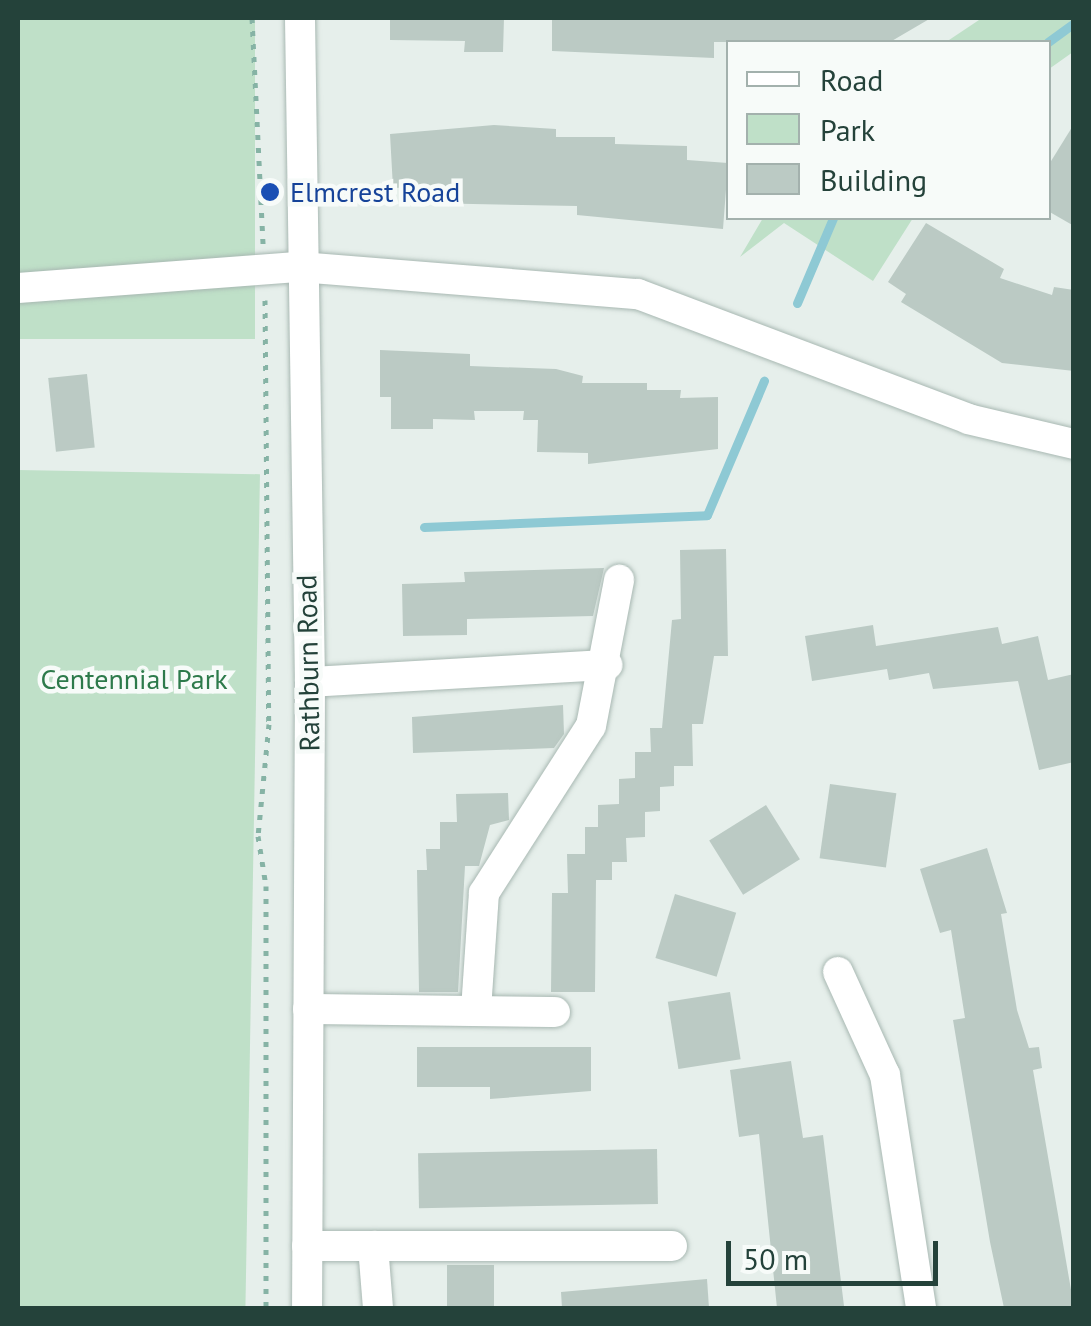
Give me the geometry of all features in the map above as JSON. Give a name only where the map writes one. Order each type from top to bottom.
[{"type":"street","name":"Rathburn Road","points":[[300,18],[300,266],[310,682],[307,1308]]},
{"type":"street","points":[[18,288],[300,266],[638,294],[968,418],[1074,444]]},
{"type":"street","points":[[476,1010],[484,893],[591,726],[608,665],[619,580]]},
{"type":"street","points":[[310,682],[608,665]]},
{"type":"street","points":[[838,972],[884,1075],[921,1308]]},
{"type":"street","points":[[308,1009],[555,1012]]},
{"type":"street","points":[[307,1246],[672,1246]]},
{"type":"street","points":[[373,1246],[378,1308]]},
{"type":"path","points":[[252,18],[263,243]]},
{"type":"path","points":[[263,292],[269,724],[258,836],[266,886],[266,1308]]},
{"type":"green space","points":[[18,18],[255,18],[255,339],[18,339]]},
{"type":"green space","points":[[982,18],[1073,18],[1073,52],[1051,68],[1051,40],[949,40]]},
{"type":"green space","points":[[762,220],[912,220],[873,281],[784,223],[740,257]]},
{"type":"green space","name":"Centennial Park","points":[[18,470],[260,474],[245,1308],[18,1308]]},
{"type":"building","points":[[390,18],[504,18],[503,52],[464,52],[465,41],[390,40]]},
{"type":"building","points":[[552,18],[931,18],[893,40],[714,42],[714,58],[552,51]]},
{"type":"building","points":[[1074,124],[1074,226],[1051,213],[1051,161]]},
{"type":"building","points":[[494,125],[556,129],[556,137],[615,137],[615,144],[687,146],[687,160],[726,163],[723,229],[577,215],[577,206],[424,203],[423,187],[393,188],[390,134]]},
{"type":"building","points":[[926,223],[1004,269],[1000,278],[1052,295],[1054,287],[1074,290],[1074,371],[1002,363],[901,302],[906,294],[888,282]]},
{"type":"building","points":[[380,350],[470,354],[470,366],[556,369],[583,376],[582,383],[647,383],[647,390],[681,390],[680,398],[718,397],[718,449],[588,464],[588,453],[537,452],[538,420],[523,420],[524,411],[474,411],[475,420],[433,419],[433,429],[391,429],[391,397],[380,397]]},
{"type":"building","points":[[87,374],[95,448],[56,452],[48,378]]},
{"type":"building","points":[[726,549],[728,656],[714,656],[703,724],[692,724],[693,766],[674,766],[674,786],[660,787],[660,811],[645,812],[645,837],[626,838],[627,862],[612,862],[612,880],[596,880],[595,992],[551,992],[552,893],[568,893],[567,854],[585,854],[585,827],[598,827],[598,805],[619,804],[619,779],[635,778],[635,752],[651,752],[650,728],[662,728],[672,620],[681,619],[680,550]]},
{"type":"building","points":[[604,568],[593,616],[467,619],[467,635],[403,636],[402,584],[465,582],[464,572]]},
{"type":"building","points":[[873,625],[876,646],[998,627],[1002,644],[1038,636],[1048,680],[1074,674],[1074,762],[1039,770],[1018,681],[933,689],[929,673],[889,680],[887,669],[812,681],[805,636]]},
{"type":"building","points":[[563,705],[564,734],[554,748],[413,753],[412,717]]},
{"type":"building","points":[[830,784],[896,793],[886,868],[820,858]]},
{"type":"building","points":[[508,793],[509,820],[490,825],[479,866],[465,866],[458,992],[419,992],[417,870],[427,870],[426,849],[440,849],[440,822],[457,822],[456,794]]},
{"type":"building","points":[[766,805],[800,859],[743,895],[709,841]]},
{"type":"building","points":[[987,848],[1007,913],[1001,914],[1017,1010],[1029,1048],[1039,1047],[1042,1068],[1033,1070],[1074,1307],[1004,1308],[990,1242],[953,1020],[965,1018],[951,930],[940,933],[920,869]]},
{"type":"building","points":[[675,894],[736,913],[717,977],[655,958]]},
{"type":"building","points":[[730,992],[741,1059],[678,1069],[668,1002]]},
{"type":"building","points":[[417,1047],[591,1047],[591,1091],[490,1099],[490,1087],[417,1087]]},
{"type":"building","points":[[791,1061],[803,1138],[823,1135],[844,1306],[777,1308],[759,1134],[739,1137],[730,1070]]},
{"type":"building","points":[[657,1149],[658,1204],[419,1208],[418,1153]]},
{"type":"building","points":[[447,1265],[494,1265],[494,1308],[447,1308]]},
{"type":"building","points":[[707,1279],[709,1308],[562,1308],[561,1292]]},
{"type":"waterway","points":[[1051,40],[1074,23]]},
{"type":"waterway","points":[[797,303],[832,220]]},
{"type":"waterway","points":[[424,527],[707,515],[764,381]]},
{"type":"place","name":"Elmcrest Road","points":[[270,192]]}]
